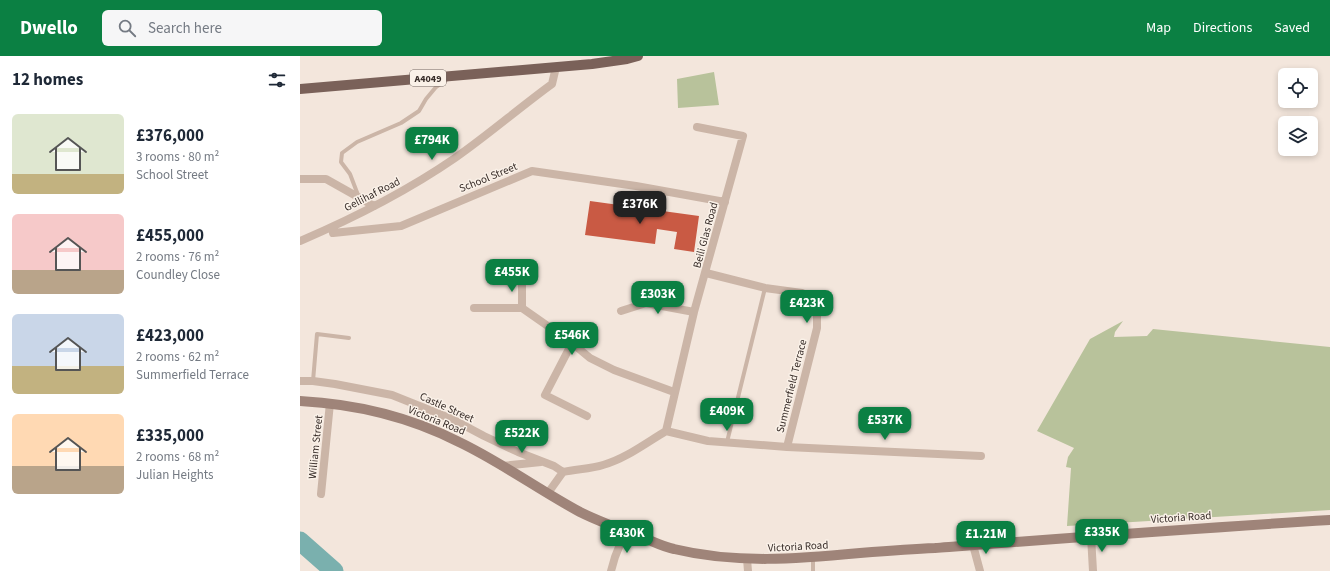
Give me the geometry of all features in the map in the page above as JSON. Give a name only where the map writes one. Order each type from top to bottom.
[{"type":"main road","name":"A4049","points":[[300,89],[556,67],[606,62],[638,56]]},
{"type":"main road","name":"Victoria Road","points":[[300,401],[353,406],[388,414],[426,426],[460,442],[580,512],[625,532],[671,548],[706,556],[773,560],[814,558],[1091,536],[1330,520]]},
{"type":"street","name":"Gellihaf Road","points":[[300,241],[374,206],[419,181],[456,157],[552,84],[556,67]]},
{"type":"street","name":"Beili Glas Road","points":[[666,431],[694,312],[743,136],[697,127]]},
{"type":"street","name":"School Street","points":[[333,234],[401,226],[532,171],[636,186],[725,202]]},
{"type":"street","points":[[300,178],[326,180],[374,206]]},
{"type":"street","name":"Summerfield Terrace","points":[[706,273],[765,288],[802,293],[817,302],[817,328],[787,447]]},
{"type":"street","points":[[522,278],[522,308]]},
{"type":"street","points":[[621,311],[646,303],[694,312]]},
{"type":"street","points":[[474,308],[522,308],[572,343],[590,358],[614,370],[674,392]]},
{"type":"street","points":[[572,343],[545,395],[587,416]]},
{"type":"street","name":"Castle Street","points":[[300,381],[313,381],[392,395],[452,419],[484,436],[554,466],[563,472]]},
{"type":"street","name":"William Street","points":[[321,494],[330,403]]},
{"type":"street","points":[[548,493],[563,472],[603,465],[623,457],[666,431],[708,441],[787,447],[981,456]]},
{"type":"street","points":[[502,466],[544,462]]},
{"type":"street","points":[[611,571],[625,532]]},
{"type":"street","points":[[1091,536],[1093,571]]},
{"type":"street","points":[[973,545],[980,571]]},
{"type":"street","points":[[747,559],[748,571]]},
{"type":"lane","points":[[359,198],[350,174],[341,162],[342,153],[356,142],[401,123],[419,111],[426,99],[436,87],[450,76]]},
{"type":"lane","points":[[727,442],[765,288]]},
{"type":"lane","points":[[313,381],[317,334],[348,338]]},
{"type":"lane","points":[[813,571],[814,558]]},
{"type":"green space","points":[[714,72],[719,105],[678,108],[677,79]]},
{"type":"green space","points":[[1123,321],[1115,332],[1114,337],[1147,336],[1153,329],[1330,347],[1330,510],[1067,526],[1071,468],[1066,467],[1068,457],[1074,448],[1037,431],[1090,339]]},
{"type":"building","points":[[590,201],[699,216],[694,252],[674,249],[677,232],[657,229],[655,244],[585,235]]},
{"type":"waterway","points":[[300,541],[334,571]]}]
